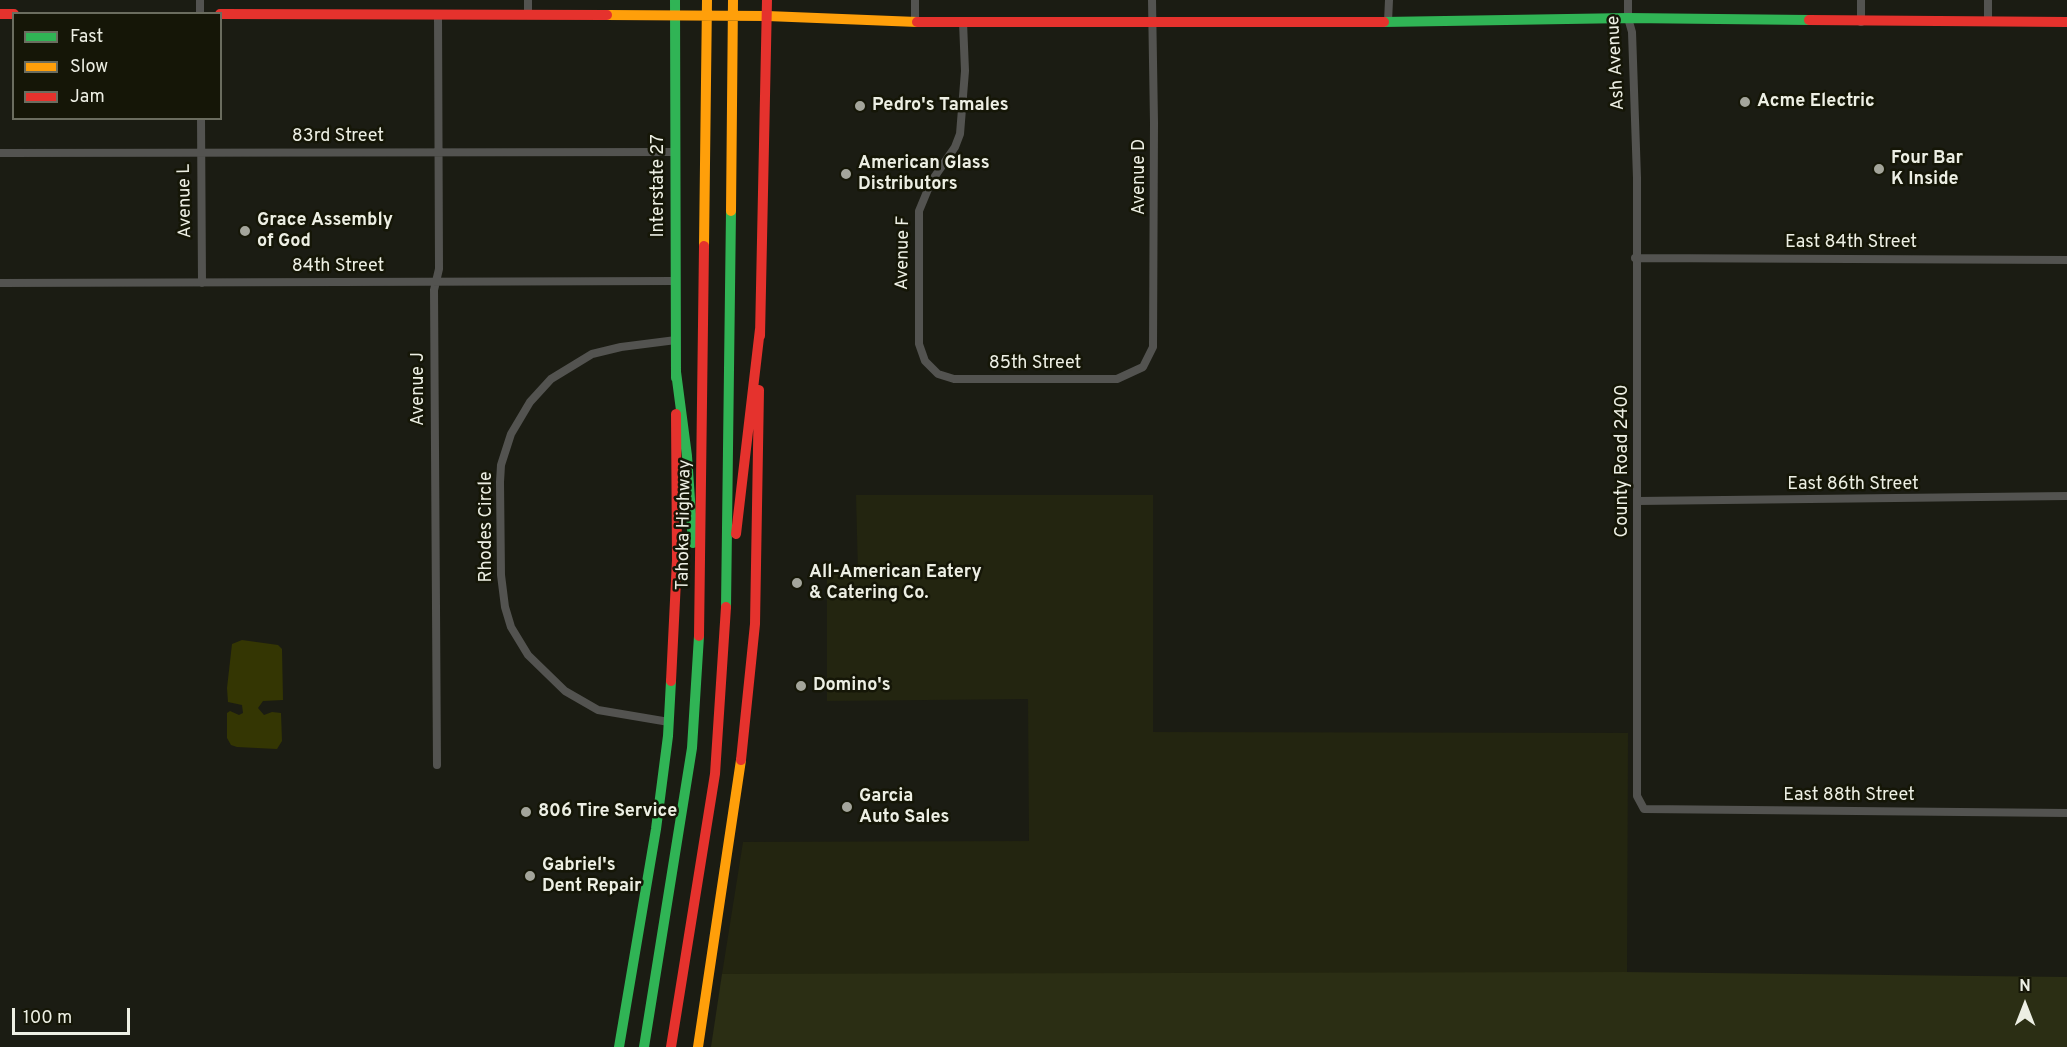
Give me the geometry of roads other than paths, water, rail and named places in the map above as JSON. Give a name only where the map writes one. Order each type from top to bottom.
[{"type":"main road","name":"Interstate 27","points":[[675,0],[676,372]]},
{"type":"main road","name":"Tahoka Highway","points":[[644,1047],[690,758],[700,615],[707,0]]},
{"type":"main road","points":[[727,611],[733,0]]},
{"type":"main road","points":[[698,1047],[729,852],[750,690],[754,624],[767,0]]},
{"type":"main road","points":[[222,14],[767,16],[915,22],[1389,22],[1628,18],[1861,22],[2067,22]]},
{"type":"main road","points":[[671,1047],[715,774],[727,611],[760,329]]},
{"type":"main road","points":[[676,372],[687,456],[695,584],[700,615]]},
{"type":"main road","name":"Tahoka Highway","points":[[619,1047],[656,829],[669,722],[677,560],[676,372]]},
{"type":"street","points":[[528,0],[528,14]]},
{"type":"street","points":[[915,0],[915,22]]},
{"type":"street","name":"Avenue D","points":[[1151,354],[1154,333],[1155,251],[1152,0]]},
{"type":"street","points":[[1389,0],[1389,22]]},
{"type":"street","name":"Ash Avenue","points":[[1628,0],[1628,18],[1632,32],[1635,125]]},
{"type":"street","points":[[1861,0],[1861,22]]},
{"type":"street","points":[[1988,0],[1988,22]]},
{"type":"street","name":"Avenue J","points":[[437,765],[434,291],[439,269],[438,14]]},
{"type":"street","name":"Avenue F","points":[[921,351],[919,211],[931,182],[955,147],[960,134],[964,71],[963,22]]},
{"type":"street","name":"Avenue L","points":[[201,120],[202,283]]},
{"type":"street","name":"County Road 2400","points":[[1635,125],[1638,501],[1637,796]]},
{"type":"street","name":"83rd Street","points":[[0,153],[676,152]]},
{"type":"street","name":"East 84th Street","points":[[1635,258],[2067,260]]},
{"type":"street","name":"84th Street","points":[[0,283],[676,281]]},
{"type":"street","name":"Rhodes Circle","points":[[669,722],[598,710],[565,691],[532,661],[511,627],[505,607],[501,575],[500,482],[501,465],[511,434],[530,402],[551,379],[592,354],[621,347],[676,340]]},
{"type":"street","name":"85th Street","points":[[921,351],[925,361],[938,374],[954,379],[1117,379],[1134,373],[1147,362],[1151,354]]},
{"type":"street","name":"East 86th Street","points":[[1638,501],[2067,496]]},
{"type":"street","name":"East 88th Street","points":[[1637,796],[1644,809],[2067,813]]},
{"type":"place","name":"Acme Electric","points":[[1745,102]]},
{"type":"place","name":"Pedro's Tamales","points":[[860,106]]},
{"type":"place","name":"Four Bar K Inside","points":[[1879,169]]},
{"type":"place","name":"American Glass Distributors","points":[[846,174]]},
{"type":"place","name":"Grace Assembly of God","points":[[245,231]]},
{"type":"place","name":"All-American Eatery & Catering Co.","points":[[797,583]]},
{"type":"place","name":"Domino's","points":[[801,686]]},
{"type":"place","name":"Garcia Auto Sales","points":[[847,807]]},
{"type":"place","name":"806 Tire Service","points":[[526,812]]},
{"type":"place","name":"Gabriel's Dent Repair","points":[[530,876]]}]
